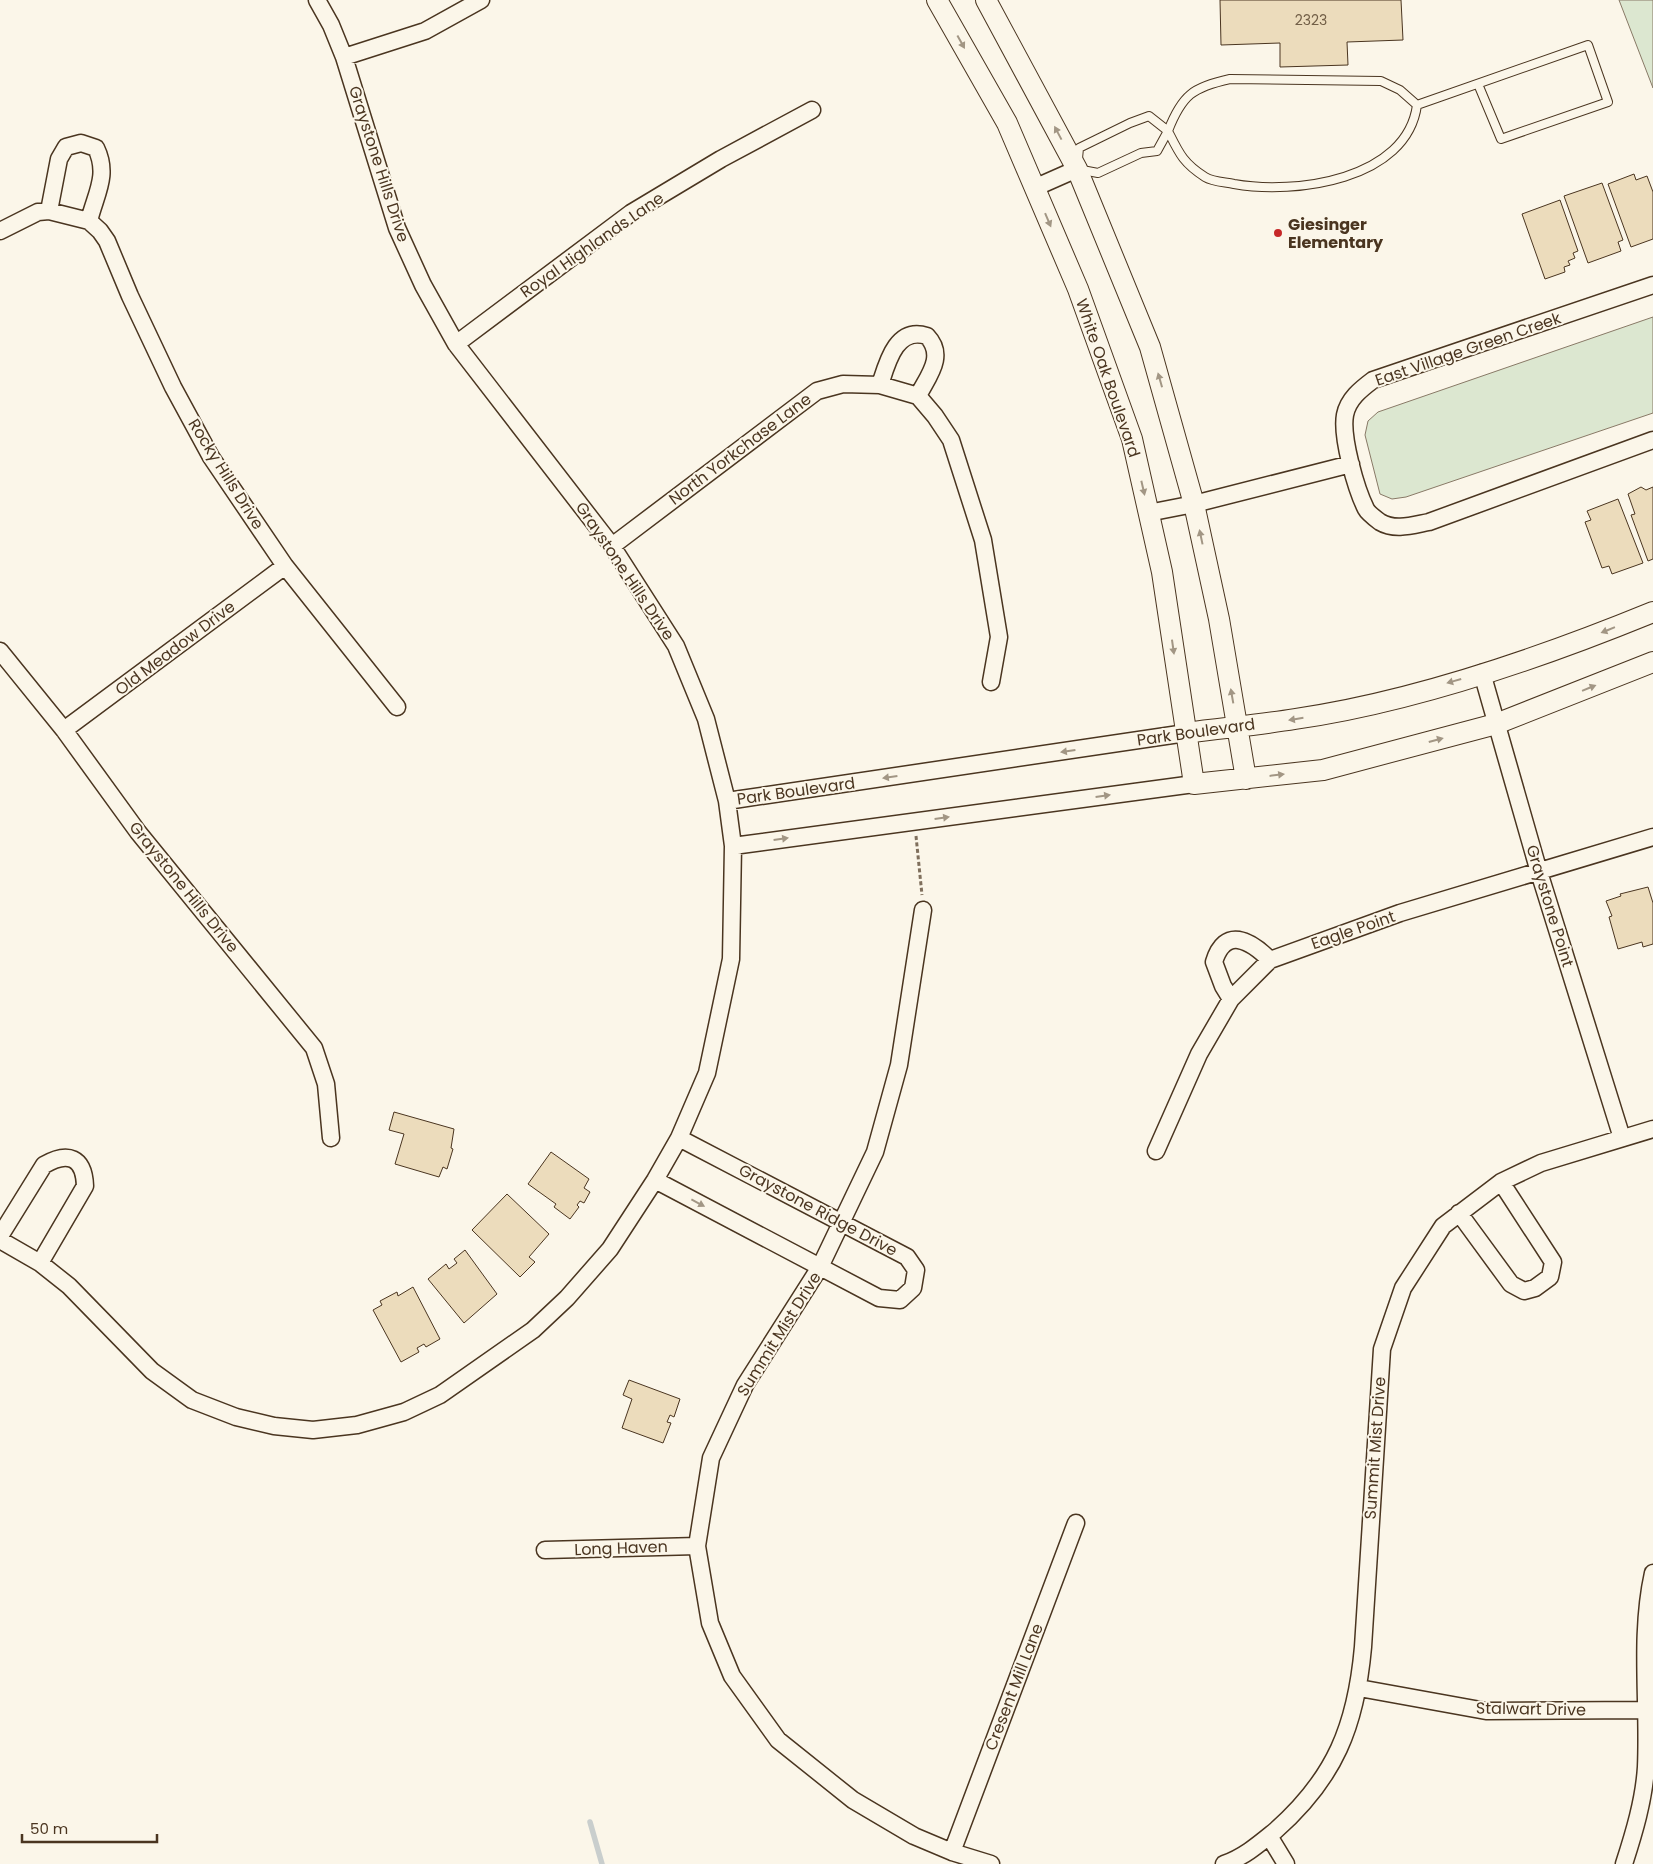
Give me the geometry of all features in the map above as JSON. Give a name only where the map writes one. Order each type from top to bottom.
[{"type":"street","name":"Graystone Hills Drive","points":[[0,1238],[40,1263],[69,1286],[152,1371],[192,1400],[236,1417],[274,1426],[313,1430],[357,1425],[404,1412],[440,1395],[533,1330],[567,1298],[610,1249],[655,1180],[679,1138],[707,1073],[730,959],[733,846],[727,801],[706,719],[676,646],[612,546],[456,344],[423,285],[397,228],[344,57],[331,25],[317,0]]},
{"type":"street","points":[[344,57],[425,31],[481,0]]},
{"type":"street","name":"White Oak Boulevard","points":[[938,0],[1007,123],[1078,289],[1132,439],[1162,572],[1194,784]]},
{"type":"street","points":[[986,0],[1077,169],[1150,346],[1194,504],[1219,619],[1246,779]]},
{"type":"street","name":"Royal Highlands Lane","points":[[456,344],[631,213],[721,159],[812,110]]},
{"type":"street","points":[[0,231],[38,212],[48,211],[89,221],[104,173],[96,148],[81,143],[66,147],[59,159],[48,211]]},
{"type":"street","points":[[1034,188],[1077,169]]},
{"type":"street","name":"Rocky Hills Drive","points":[[89,221],[107,241],[165,371],[211,457],[285,566],[397,707]]},
{"type":"street","name":"East Village Green Creek","points":[[1653,285],[1373,380],[1360,390],[1350,402],[1345,415],[1344,436],[1351,464],[1367,511],[1381,523],[1399,527],[1429,522],[1653,440]]},
{"type":"street","points":[[880,385],[890,356],[899,341],[918,333],[927,336],[936,351],[936,361],[918,396],[935,416],[951,440],[983,540],[999,637],[991,682]]},
{"type":"street","name":"North Yorkchase Lane","points":[[612,546],[817,391],[843,384],[880,385],[918,396]]},
{"type":"street","points":[[1148,513],[1194,504],[1351,464]]},
{"type":"street","name":"Old Meadow Drive","points":[[64,730],[285,566]]},
{"type":"street","name":"Park Boulevard","points":[[727,801],[1237,725],[1295,719],[1396,698],[1482,673],[1588,638],[1653,612]]},
{"type":"street","name":"Graystone Hills Drive","points":[[0,651],[64,730],[138,832],[314,1048],[326,1084],[331,1138]]},
{"type":"street","points":[[733,846],[1194,784],[1323,770],[1496,724],[1653,662]]},
{"type":"street","name":"Graystone Point","points":[[1482,673],[1539,872],[1622,1138]]},
{"type":"street","name":"Eagle Point","points":[[1156,1152],[1199,1054],[1231,999],[1270,960],[1400,913],[1653,837]]},
{"type":"street","name":"Summit Mist Drive","points":[[923,910],[918,955],[899,1065],[876,1152],[840,1222],[820,1267],[744,1385],[711,1458],[696,1546],[710,1623],[732,1676],[778,1740],[853,1800],[914,1836],[952,1852],[991,1864]]},
{"type":"street","points":[[1231,999],[1223,986],[1214,962],[1223,943],[1232,939],[1243,941],[1262,952],[1270,960]]},
{"type":"street","name":"Summit Mist Drive","points":[[1230,1863],[1254,1849],[1293,1815],[1330,1768],[1349,1726],[1359,1688],[1382,1349],[1403,1288],[1443,1226],[1501,1182],[1541,1163],[1653,1129]]},
{"type":"street","name":"Graystone Ridge Drive","points":[[655,1180],[879,1298],[900,1300],[913,1288],[916,1270],[907,1257],[679,1138]]},
{"type":"street","points":[[0,1238],[44,1164],[55,1158],[68,1157],[78,1163],[85,1174],[85,1186],[40,1263]]},
{"type":"street","points":[[1459,1213],[1511,1284],[1524,1291],[1535,1288],[1550,1277],[1553,1262],[1501,1182]]},
{"type":"street","name":"Cresent Mill Lane","points":[[952,1852],[1076,1523]]},
{"type":"street","name":"Long Haven","points":[[545,1550],[696,1546]]},
{"type":"street","points":[[1624,1864],[1636,1826],[1646,1768],[1647,1602],[1653,1573]]},
{"type":"street","name":"Stalwart Drive","points":[[1359,1688],[1486,1710],[1645,1710]]},
{"type":"street","points":[[1269,1836],[1286,1864]]},
{"type":"lane","points":[[1417,104],[1588,45],[1608,102],[1501,139],[1478,84]]},
{"type":"lane","points":[[1417,104],[1400,90],[1381,81],[1230,79],[1210,84],[1188,95],[1174,115],[1168,131],[1158,151],[1141,153],[1098,173],[1077,169],[1080,148],[1130,123],[1149,116],[1168,131],[1184,161],[1207,178],[1244,186],[1291,188],[1333,180],[1373,165],[1395,149],[1408,134],[1415,118],[1417,104]]},
{"type":"path","points":[[915,821],[923,910]]},
{"type":"green space","points":[[1619,0],[1653,0],[1653,88]]},
{"type":"green space","points":[[1653,317],[1653,413],[1406,497],[1392,499],[1380,494],[1365,435],[1368,421],[1378,412]]},
{"type":"building","points":[[1220,0],[1401,0],[1403,40],[1347,42],[1348,65],[1280,67],[1280,43],[1221,45]]},
{"type":"building","points":[[1634,174],[1636,180],[1647,176],[1653,192],[1653,239],[1631,247],[1608,184]]},
{"type":"building","points":[[1602,183],[1623,240],[1618,242],[1621,251],[1588,263],[1564,196]]},
{"type":"building","points":[[1560,200],[1578,251],[1573,253],[1575,258],[1568,261],[1570,265],[1564,267],[1565,272],[1545,279],[1522,214]]},
{"type":"building","points":[[1641,487],[1646,490],[1653,487],[1653,559],[1648,561],[1631,515],[1635,514],[1628,494]]},
{"type":"building","points":[[1618,499],[1643,563],[1612,574],[1609,566],[1602,568],[1585,522],[1591,520],[1587,511]]},
{"type":"building","points":[[1648,887],[1653,903],[1653,944],[1643,947],[1642,942],[1618,949],[1609,917],[1612,916],[1606,901],[1621,896],[1620,894]]},
{"type":"building","points":[[394,1112],[454,1129],[451,1148],[453,1149],[447,1169],[443,1167],[439,1177],[395,1164],[404,1134],[389,1130]]},
{"type":"building","points":[[551,1152],[589,1179],[584,1188],[590,1192],[584,1203],[580,1201],[577,1205],[579,1207],[570,1219],[554,1207],[556,1204],[528,1184]]},
{"type":"building","points":[[507,1194],[549,1234],[529,1257],[535,1262],[520,1277],[472,1230]]},
{"type":"building","points":[[465,1250],[497,1294],[464,1323],[428,1279],[446,1264],[449,1269],[457,1263],[454,1259]]},
{"type":"building","points":[[413,1287],[440,1339],[426,1347],[424,1344],[417,1348],[419,1352],[401,1362],[373,1310],[382,1305],[380,1301],[397,1292],[398,1296]]},
{"type":"building","points":[[629,1380],[680,1399],[674,1417],[670,1415],[667,1422],[671,1423],[663,1443],[622,1428],[632,1399],[623,1395]]},
{"type":"waterway","points":[[590,1822],[602,1864]]},
{"type":"place","name":"Giesinger Elementary","points":[[1278,233]]}]
